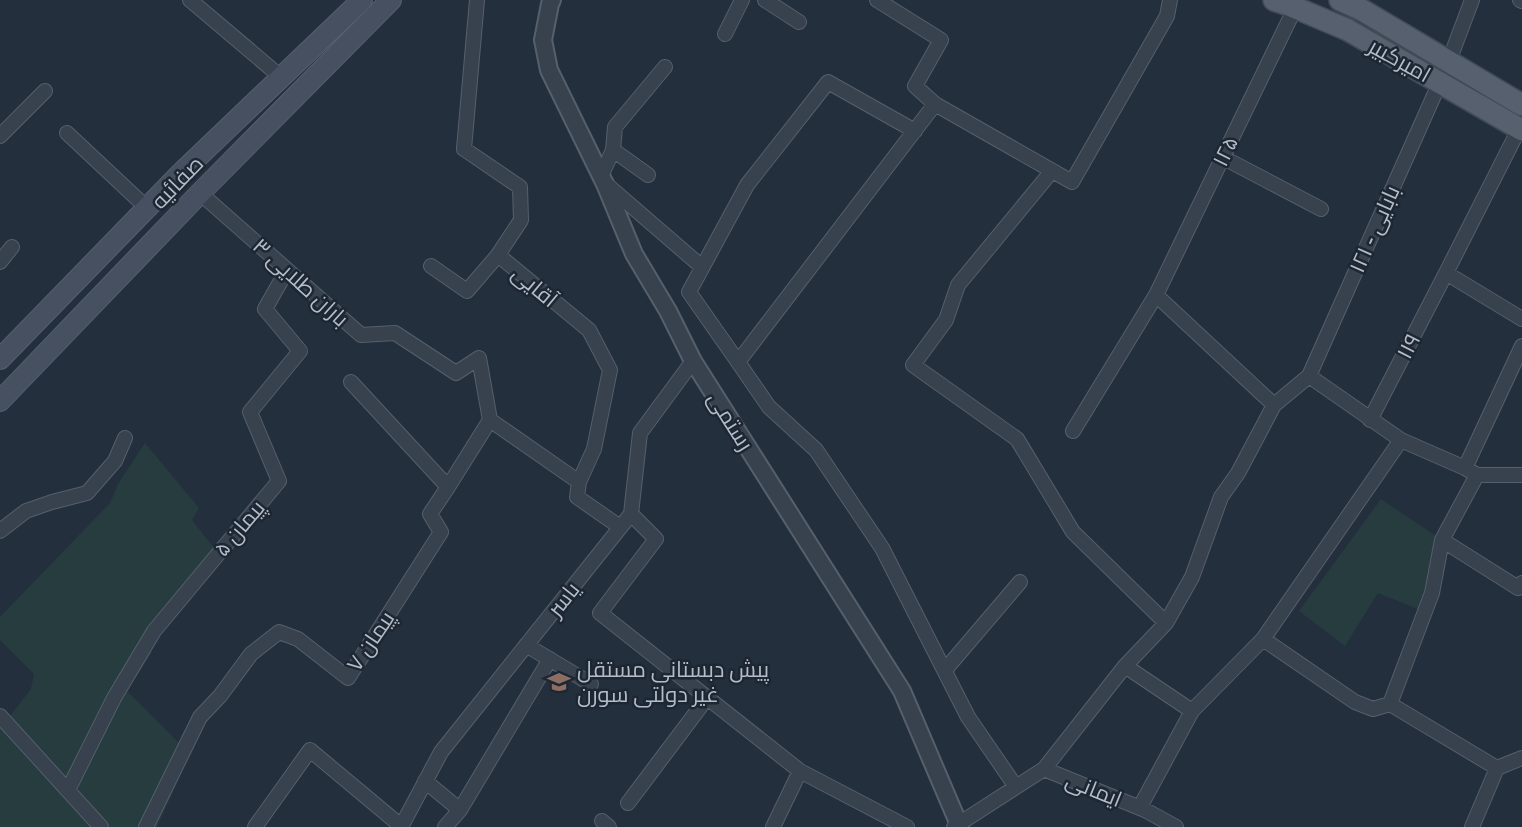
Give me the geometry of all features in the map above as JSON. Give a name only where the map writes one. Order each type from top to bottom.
[{"type":"main road","name":"صفائیه","points":[[0,358],[181,173],[362,0]]},
{"type":"main road","name":"صفائیه","points":[[0,401],[200,193],[391,0]]},
{"type":"main road","name":"امیرکبیر","points":[[1274,0],[1348,30],[1521,129]]},
{"type":"main road","name":"امیرکبیر","points":[[1340,0],[1362,10],[1522,105]]},
{"type":"street","points":[[190,0],[281,77]]},
{"type":"street","name":"آقایی","points":[[477,0],[464,149],[520,187],[521,220],[498,255],[589,330],[610,370],[594,449],[579,482]]},
{"type":"street","name":"رستمی","points":[[552,0],[543,40],[549,70],[603,180],[634,254],[668,310],[693,361],[902,691],[957,826]]},
{"type":"street","points":[[725,34],[742,0]]},
{"type":"street","points":[[765,0],[799,22]]},
{"type":"street","points":[[878,0],[941,40],[915,86],[935,104],[1072,182],[1167,16],[1170,0]]},
{"type":"street","points":[[1449,61],[1472,0]]},
{"type":"street","name":"۱۲۵","points":[[1073,431],[1156,295],[1295,8]]},
{"type":"street","points":[[666,67],[615,127],[613,150],[603,180],[702,267]]},
{"type":"street","points":[[915,131],[828,82],[747,185],[689,292],[769,406],[816,450],[882,548],[968,717],[1016,786]]},
{"type":"street","name":"بابایی - ۱۲۱","points":[[1309,376],[1440,82]]},
{"type":"street","points":[[0,136],[45,92]]},
{"type":"street","points":[[738,362],[935,104]]},
{"type":"street","name":"۱۱۹","points":[[1370,420],[1521,129]]},
{"type":"street","points":[[67,133],[147,208]]},
{"type":"street","points":[[613,150],[648,175]]},
{"type":"street","points":[[1222,157],[1321,209]]},
{"type":"street","points":[[1052,171],[957,285],[946,320],[913,365],[1017,439],[1073,532],[1166,622]]},
{"type":"street","name":"باران طلایی ۳","points":[[200,193],[361,335],[395,333],[456,373],[479,358],[490,420]]},
{"type":"street","points":[[0,261],[12,247]]},
{"type":"street","points":[[431,266],[467,291],[498,255]]},
{"type":"street","name":"پیمان ۵","points":[[68,790],[114,698],[154,631],[279,481],[250,412],[300,351],[265,309],[287,270]]},
{"type":"street","points":[[1446,273],[1522,319]]},
{"type":"street","points":[[1156,295],[1274,405]]},
{"type":"street","points":[[1390,704],[1432,593],[1442,540],[1522,346]]},
{"type":"street","points":[[693,361],[640,433],[631,514],[656,539],[600,613],[800,771],[908,827]]},
{"type":"street","points":[[957,826],[1044,769],[1125,666],[1166,622],[1192,577],[1221,497],[1238,473],[1274,405],[1309,376],[1401,440],[1471,472],[1522,475]]},
{"type":"street","points":[[351,382],[448,488],[490,420],[579,482],[577,496],[620,527]]},
{"type":"street","points":[[0,531],[26,511],[87,493],[115,461],[125,438]]},
{"type":"street","points":[[1140,807],[1192,711],[1263,639],[1401,440]]},
{"type":"street","name":"پیمان ۷","points":[[146,827],[200,717],[220,696],[251,654],[279,632],[298,639],[348,678],[441,532],[430,514],[448,488]]},
{"type":"street","name":"یاسر","points":[[401,826],[441,752],[631,514]]},
{"type":"street","points":[[1442,540],[1518,588],[1522,583]]},
{"type":"street","points":[[945,670],[1020,582]]},
{"type":"street","points":[[1263,639],[1355,702],[1373,709],[1390,704],[1497,768]]},
{"type":"street","points":[[526,645],[591,684]]},
{"type":"street","points":[[446,827],[460,810],[550,659]]},
{"type":"street","points":[[1125,666],[1192,711]]},
{"type":"street","points":[[628,803],[707,698]]},
{"type":"street","points":[[0,716],[101,827]]},
{"type":"street","points":[[255,827],[310,750],[401,826]]},
{"type":"street","points":[[1472,827],[1497,768],[1522,758]]},
{"type":"street","name":"ایمانی","points":[[1044,769],[1140,807],[1176,827]]},
{"type":"street","points":[[773,827],[800,771]]},
{"type":"street","points":[[425,781],[460,810]]},
{"type":"green space","points":[[145,443],[199,508],[192,520],[214,548],[142,643],[152,652],[127,691],[190,754],[157,827],[0,827],[0,726],[31,689],[34,674],[0,640],[0,617],[110,503],[118,484]]},
{"type":"green space","points":[[1381,499],[1442,540],[1425,612],[1378,593],[1345,646],[1299,611]]},
{"type":"place","name":"پیش دبستانی مستقل غیر دولتی سورن","points":[[559,682]]}]
